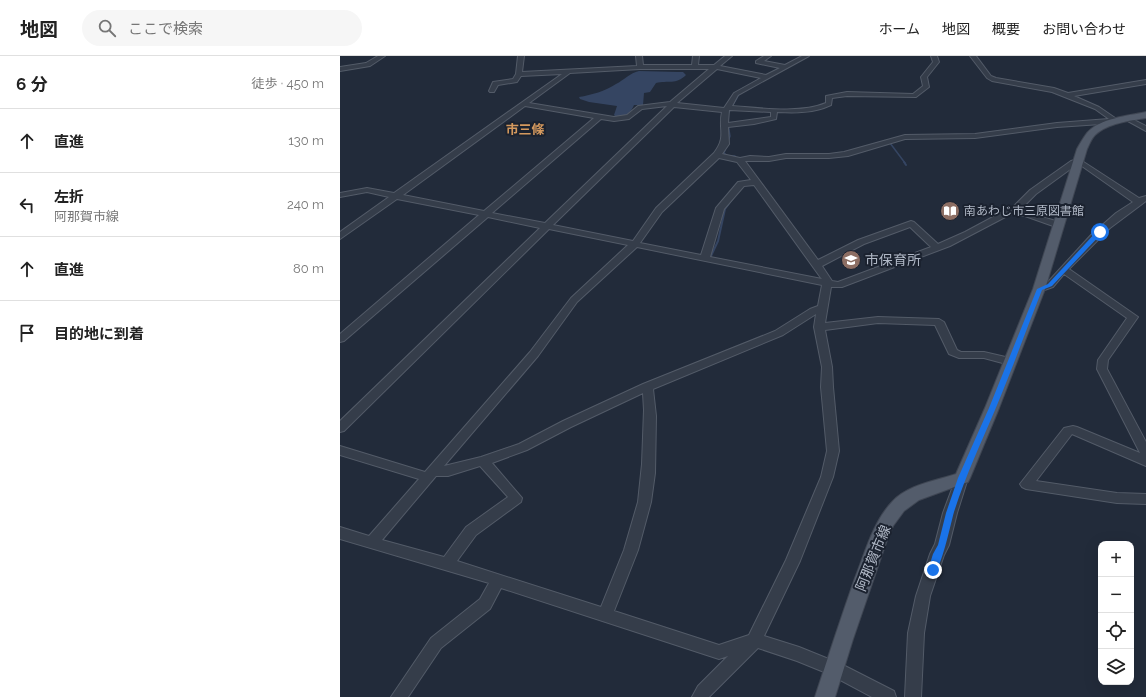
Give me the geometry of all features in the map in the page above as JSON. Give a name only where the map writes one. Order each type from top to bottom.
[{"type":"main road","points":[[962,478],[992,408],[1039,289],[1060,225],[1082,149],[1093,132],[1122,120],[1146,115]]},
{"type":"main road","name":"阿那賀市線","points":[[825,697],[835,669],[843,639],[878,540],[887,522],[898,506],[913,495],[962,478]]},
{"type":"street","points":[[340,69],[368,65],[382,56]]},
{"type":"street","points":[[492,91],[495,83],[515,82],[519,74],[521,56]]},
{"type":"street","points":[[639,56],[640,67]]},
{"type":"street","points":[[694,67],[696,56]]},
{"type":"street","points":[[340,428],[687,90],[729,56]]},
{"type":"street","points":[[768,56],[758,62],[776,64],[784,67]]},
{"type":"street","points":[[372,542],[429,474],[534,354],[574,300],[635,244],[660,210],[717,155],[725,144],[726,136],[724,118],[726,109],[736,94],[806,56]]},
{"type":"street","points":[[522,104],[614,119],[629,116],[640,107],[673,104],[726,109],[774,110],[825,107],[829,104],[828,97],[836,95],[914,96],[926,87],[924,77],[936,62],[934,56]]},
{"type":"street","points":[[973,56],[989,77],[994,80],[1040,89],[1044,88],[1068,95],[1122,120],[1146,129]]},
{"type":"street","points":[[519,74],[640,67],[716,67],[765,77]]},
{"type":"street","points":[[340,236],[568,72]]},
{"type":"street","points":[[1068,95],[1146,82]]},
{"type":"street","points":[[725,125],[774,118],[774,110]]},
{"type":"street","points":[[340,339],[599,117]]},
{"type":"street","points":[[717,155],[740,160],[750,158],[769,159],[786,156],[829,156],[845,154],[905,137],[975,136],[1057,125],[1122,120]]},
{"type":"street","points":[[700,697],[704,691],[755,640],[793,561],[827,477],[831,463],[832,451],[826,367],[819,327],[827,282],[826,278],[740,160]]},
{"type":"street","points":[[1014,211],[1033,192],[1074,163],[1079,162],[1142,200],[1100,232],[1050,285],[1039,289]]},
{"type":"street","points":[[705,258],[720,208],[742,184],[756,182]]},
{"type":"street","points":[[340,195],[367,190],[839,285],[906,261],[963,237],[1009,212],[1014,211],[1060,225]]},
{"type":"street","points":[[816,265],[861,242],[911,224],[937,248]]},
{"type":"street","points":[[1064,270],[1133,317],[1102,360],[1102,369],[1146,453]]},
{"type":"street","points":[[340,450],[429,474],[448,471],[482,461],[523,447],[567,424],[647,386],[779,333],[814,311],[822,308]]},
{"type":"street","points":[[819,327],[878,320],[939,322],[953,352],[959,355],[984,355],[1010,361]]},
{"type":"street","points":[[606,614],[638,532],[644,510],[649,444],[650,394],[647,386]]},
{"type":"street","points":[[1146,462],[1073,430],[1068,431],[1026,484],[1117,498],[1146,499]]},
{"type":"street","points":[[447,564],[471,530],[516,498],[482,461]]},
{"type":"street","points":[[913,697],[916,633],[923,596],[937,554],[942,545],[950,513],[962,478]]},
{"type":"street","points":[[340,533],[498,580],[719,652],[755,640],[799,654],[835,669],[888,697]]},
{"type":"street","points":[[399,697],[436,643],[485,604],[498,580]]},
{"type":"water","points":[[639,71],[683,72],[686,75],[679,80],[656,83],[650,92],[644,93],[643,105],[634,105],[629,112],[622,116],[616,117],[614,115],[617,106],[589,102],[580,99],[579,97],[603,91]]},
{"type":"waterway","points":[[728,114],[739,94]]},
{"type":"waterway","points":[[728,124],[730,136],[724,153],[727,156],[735,156]]},
{"type":"waterway","points":[[890,143],[905,163]]},
{"type":"waterway","points":[[711,256],[718,241],[725,209],[733,198]]},
{"type":"place","name":"南あわじ市三原図書館","points":[[950,211]]},
{"type":"place","name":"市保育所","points":[[851,260]]},
{"type":"district","name":"市三條","points":[[525,129]]},
{"type":"route","points":[[933,570],[962,478],[992,408],[1039,289],[1050,285],[1100,232]]}]
